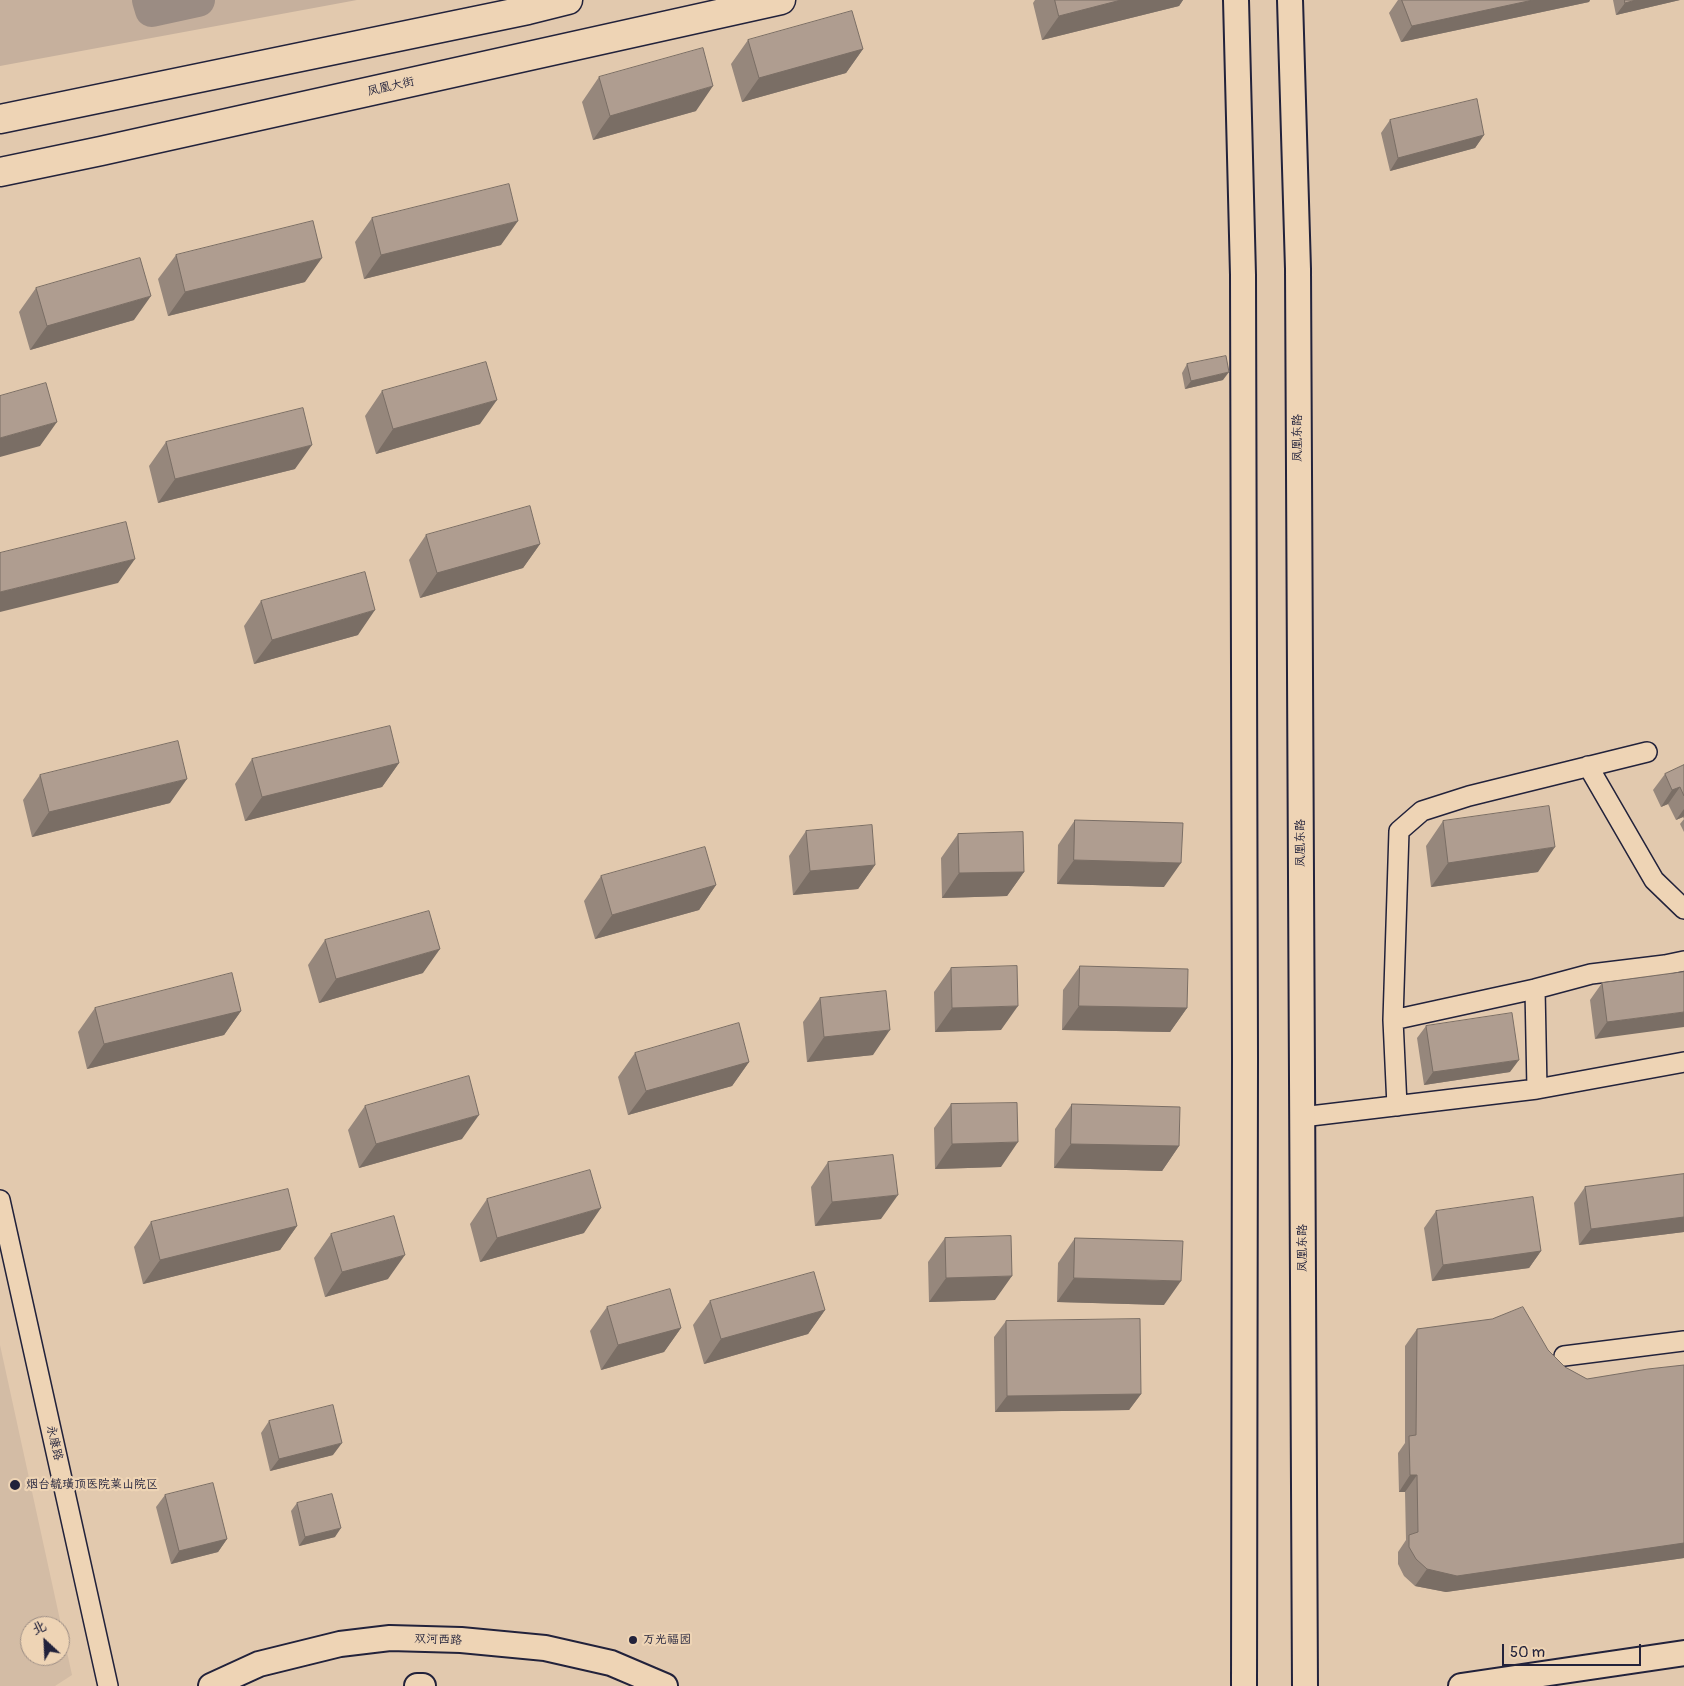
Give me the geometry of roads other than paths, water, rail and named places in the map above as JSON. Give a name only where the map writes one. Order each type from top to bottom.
[{"type":"main road","points":[[0,119],[528,10],[568,0]]},
{"type":"main road","name":"凤凰大街","points":[[0,172],[781,0]]},
{"type":"street","points":[[1236,0],[1244,285],[1244,1686]]},
{"type":"street","name":"凤凰东路","points":[[1290,0],[1298,278],[1305,1686]]},
{"type":"street","points":[[1398,1106],[1393,1020],[1399,831],[1422,811],[1469,796],[1647,752]]},
{"type":"street","points":[[1588,766],[1654,880],[1684,909]]},
{"type":"street","points":[[1393,1020],[1535,989],[1591,974],[1684,961]]},
{"type":"street","points":[[1535,989],[1537,1088]]},
{"type":"street","points":[[1302,1116],[1537,1088],[1684,1062]]},
{"type":"street","name":"永康路","points":[[0,1200],[108,1686]]},
{"type":"street","points":[[1564,1356],[1684,1341]]},
{"type":"street","name":"双河西路","points":[[210,1686],[259,1664],[340,1644],[390,1638],[461,1640],[545,1648],[611,1663],[665,1686]]},
{"type":"street","points":[[1461,1686],[1684,1653]]},
{"type":"street","points":[[417,1686],[423,1686]]},
{"type":"waterway","points":[[149,0],[152,10],[198,0]]},
{"type":"place","name":"烟台毓璜顶医院莱山院区","points":[[15,1485]]},
{"type":"place","name":"万光福园","points":[[633,1640]]}]
